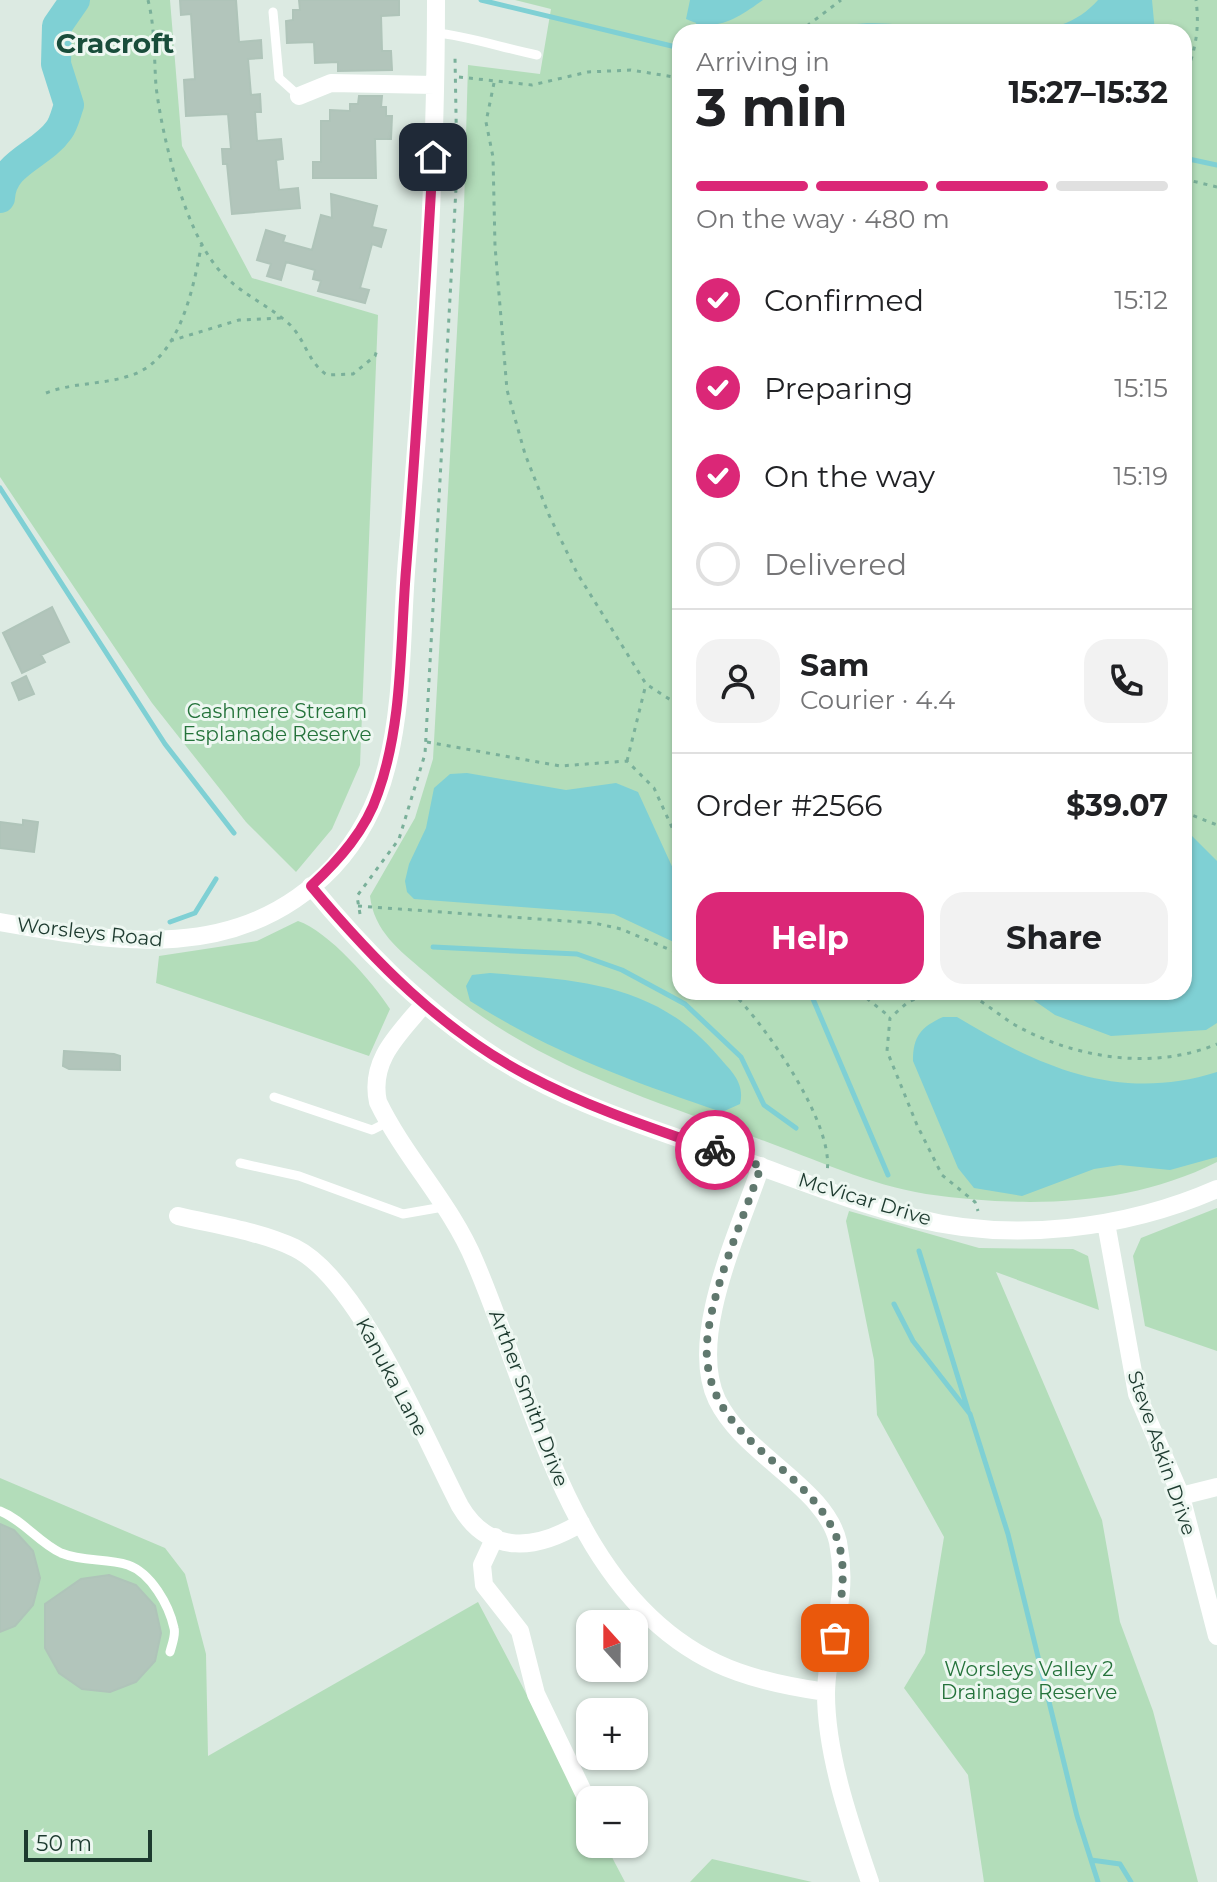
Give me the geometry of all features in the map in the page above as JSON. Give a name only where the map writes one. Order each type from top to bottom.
[{"type":"street","name":"Worsleys Road","points":[[0,922],[148,941],[184,941],[228,932],[259,919],[311,886],[334,866],[365,822],[377,797],[391,743],[414,473],[435,85],[443,34],[436,0]]},
{"type":"street","points":[[299,96],[331,83],[435,85]]},
{"type":"street","name":"McVicar Drive","points":[[311,886],[371,955],[424,1004],[484,1050],[557,1091],[608,1113],[883,1209],[948,1224],[1013,1229],[1106,1223],[1161,1209],[1217,1189]]},
{"type":"street","name":"Arther Smith Drive","points":[[424,1004],[391,1044],[378,1066],[375,1088],[388,1122],[474,1259],[561,1485],[581,1523],[623,1587],[668,1633],[736,1672],[826,1692]]},
{"type":"street","points":[[761,1166],[711,1315],[707,1360],[717,1399],[726,1414],[739,1431],[819,1506],[837,1538],[844,1585],[826,1692],[841,1785],[870,1882]]},
{"type":"street","name":"Kanuka Lane","points":[[178,1216],[293,1247],[326,1269],[373,1338],[465,1515],[495,1537],[517,1544],[552,1540],[581,1523]]},
{"type":"street","name":"Steve Askin Drive","points":[[1106,1223],[1137,1394],[1181,1496],[1217,1636]]},
{"type":"street","points":[[1181,1496],[1217,1487]]},
{"type":"street","points":[[495,1537],[482,1565],[484,1585],[520,1631],[536,1694],[580,1786]]},
{"type":"lane","points":[[273,12],[279,78],[299,96]]},
{"type":"lane","points":[[443,34],[537,55]]},
{"type":"lane","points":[[274,1097],[372,1130],[388,1122]]},
{"type":"lane","points":[[240,1163],[299,1176],[403,1214],[443,1207]]},
{"type":"lane","points":[[0,1511],[38,1534],[57,1551],[85,1561],[128,1565],[147,1578],[163,1600],[176,1631],[170,1652]]},
{"type":"path","points":[[148,0],[166,142],[202,242],[217,268],[235,287],[283,318],[300,339],[317,369],[341,377],[364,367],[378,347]]},
{"type":"path","points":[[810,24],[841,0]]},
{"type":"path","points":[[1192,58],[1199,23],[1196,0]]},
{"type":"path","points":[[350,902],[399,839],[423,768],[427,742],[432,585],[456,194],[457,77],[443,34]]},
{"type":"path","points":[[457,77],[532,85],[588,72],[631,70],[672,77]]},
{"type":"path","points":[[494,83],[486,122],[493,157],[495,246],[507,390],[525,454],[549,515],[577,573],[646,684],[672,701]]},
{"type":"path","points":[[1192,181],[1217,187]]},
{"type":"path","points":[[46,393],[69,384],[112,379],[141,371],[170,341],[192,289],[202,242]]},
{"type":"path","points":[[170,341],[239,320],[283,318]]},
{"type":"path","points":[[627,761],[646,684]]},
{"type":"path","points":[[427,742],[560,766],[627,761],[654,788],[672,827]]},
{"type":"path","points":[[1192,815],[1217,825]]},
{"type":"path","points":[[357,896],[361,919]]},
{"type":"path","points":[[358,906],[594,923],[639,936],[672,950]]},
{"type":"path","points":[[739,1000],[783,1054],[800,1087],[828,1160],[826,1175]]},
{"type":"path","points":[[869,1000],[890,1018]]},
{"type":"path","points":[[913,1000],[890,1018],[887,1051],[917,1125],[942,1175],[975,1202]]},
{"type":"path","points":[[976,1000],[1012,1023],[1073,1050],[1144,1058],[1182,1054],[1217,1044]]},
{"type":"path","points":[[817,1170],[833,1176]]},
{"type":"path","points":[[966,1213],[985,1215]]},
{"type":"green space","name":"Cashmere Stream Esplanade Reserve","points":[[75,0],[170,0],[182,146],[252,278],[378,315],[360,765],[332,829],[296,872],[246,822],[152,703],[0,477],[0,188],[10,171],[59,130],[69,106],[57,63],[56,40]]},
{"type":"green space","points":[[515,0],[1217,0],[1217,1162],[1148,1188],[1075,1200],[1038,1202],[963,1198],[926,1194],[883,1184],[668,1107],[542,1053],[463,1003],[406,956],[382,930],[370,896],[415,818],[433,759],[464,207],[468,65],[540,74],[551,9]]},
{"type":"green space","points":[[298,921],[336,946],[373,985],[390,1009],[369,1056],[156,983],[159,956],[257,941]]},
{"type":"green space","points":[[1217,1208],[1217,1351],[1145,1326],[1133,1256],[1141,1238]]},
{"type":"green space","name":"Worsleys Valley 2 Drainage Reserve","points":[[849,1211],[979,1248],[1073,1249],[1088,1256],[1099,1310],[996,1272],[1102,1520],[1120,1622],[1153,1711],[1198,1882],[984,1882],[968,1775],[904,1688],[925,1653],[944,1537],[877,1415],[874,1360],[846,1221]]},
{"type":"green space","points":[[0,1478],[165,1548],[185,1574],[206,1654],[208,1756],[478,1602],[576,1788],[576,1858],[612,1858],[625,1882],[0,1882]]},
{"type":"green space","points":[[712,1859],[812,1882],[690,1882]]},
{"type":"water","points":[[690,0],[763,0],[727,22],[702,24],[686,19]]},
{"type":"water","points":[[1098,0],[1152,0],[1154,24],[1061,24],[1071,21]]},
{"type":"water","points":[[467,773],[566,790],[616,783],[638,792],[672,866],[672,941],[614,914],[414,899],[407,892],[405,881],[409,864],[426,828],[434,788],[450,774]]},
{"type":"water","points":[[1192,836],[1217,861],[1217,1023],[1206,1030],[1111,1036],[1055,1015],[1033,1000],[1192,1000]]},
{"type":"water","points":[[490,973],[586,983],[643,1000],[670,1014],[695,1032],[733,1073],[741,1090],[740,1104],[722,1112],[624,1077],[532,1036],[470,1001],[466,986],[472,975]]},
{"type":"water","points":[[943,1017],[957,1017],[1019,1051],[1081,1075],[1147,1084],[1181,1081],[1217,1072],[1217,1157],[1170,1170],[1120,1165],[1094,1169],[1022,1196],[974,1188],[958,1168],[913,1061],[920,1033]]},
{"type":"building","points":[[180,0],[236,0],[239,42],[261,40],[262,58],[248,59],[251,95],[260,94],[261,112],[255,112],[257,141],[281,139],[283,159],[276,160],[279,190],[298,188],[300,208],[232,214],[227,164],[223,164],[222,149],[231,149],[228,114],[186,116],[184,80],[195,79],[191,14],[181,15]]},
{"type":"building","points":[[299,0],[399,0],[399,15],[381,16],[382,51],[391,51],[392,70],[338,71],[338,62],[315,63],[314,42],[287,43],[286,21],[293,20],[293,10],[300,10]]},
{"type":"building","points":[[359,96],[382,96],[381,107],[386,107],[386,116],[392,116],[391,139],[375,139],[376,178],[313,178],[313,162],[321,162],[321,121],[330,121],[330,110],[350,111],[350,104],[358,104]]},
{"type":"building","points":[[331,194],[377,206],[372,227],[386,230],[381,247],[372,244],[360,288],[369,290],[365,303],[318,291],[321,281],[313,279],[315,270],[286,262],[281,280],[267,276],[271,264],[257,260],[266,230],[285,236],[283,242],[312,250],[321,215],[332,218]]},
{"type":"building","points":[[52,607],[69,642],[41,655],[45,662],[22,673],[3,633]]},
{"type":"building","points":[[26,676],[34,694],[19,700],[12,683]]},
{"type":"building","points":[[23,820],[38,822],[34,852],[0,848],[0,822],[23,825]]},
{"type":"building","points":[[64,1051],[120,1056],[120,1070],[69,1069],[63,1066]]},
{"type":"building","points":[[0,1524],[14,1530],[33,1551],[40,1578],[33,1605],[15,1626],[0,1632]]},
{"type":"building","points":[[109,1575],[136,1585],[155,1606],[161,1633],[155,1661],[136,1682],[110,1692],[82,1689],[59,1673],[45,1648],[45,1604],[81,1579]]},
{"type":"waterway","points":[[0,198],[8,176],[51,139],[64,121],[69,105],[56,64],[57,26],[75,0]]},
{"type":"waterway","points":[[481,0],[672,46]]},
{"type":"waterway","points":[[1192,160],[1217,165]]},
{"type":"waterway","points":[[0,488],[165,744],[234,833]]},
{"type":"waterway","points":[[170,922],[195,913],[216,879]]},
{"type":"waterway","points":[[433,947],[577,954],[622,970],[672,997]]},
{"type":"waterway","points":[[678,1000],[741,1057],[764,1105],[796,1128]]},
{"type":"waterway","points":[[813,1000],[888,1175]]},
{"type":"waterway","points":[[919,1251],[968,1410]]},
{"type":"waterway","points":[[894,1304],[913,1341],[970,1414],[1008,1534],[1077,1816],[1098,1882]]},
{"type":"waterway","points":[[1091,1860],[1120,1864],[1131,1882]]},
{"type":"way so far","points":[[715,1150],[761,1166],[711,1315],[707,1360],[711,1380],[717,1399],[739,1431],[819,1506],[837,1538],[844,1585],[835,1638]]},
{"type":"district","name":"Cracroft","points":[[115,43]]},
{"type":"route","points":[[433,157],[414,473],[396,701],[387,768],[365,822],[334,866],[311,886],[398,981],[484,1050],[524,1074],[596,1108],[715,1150]]}]
